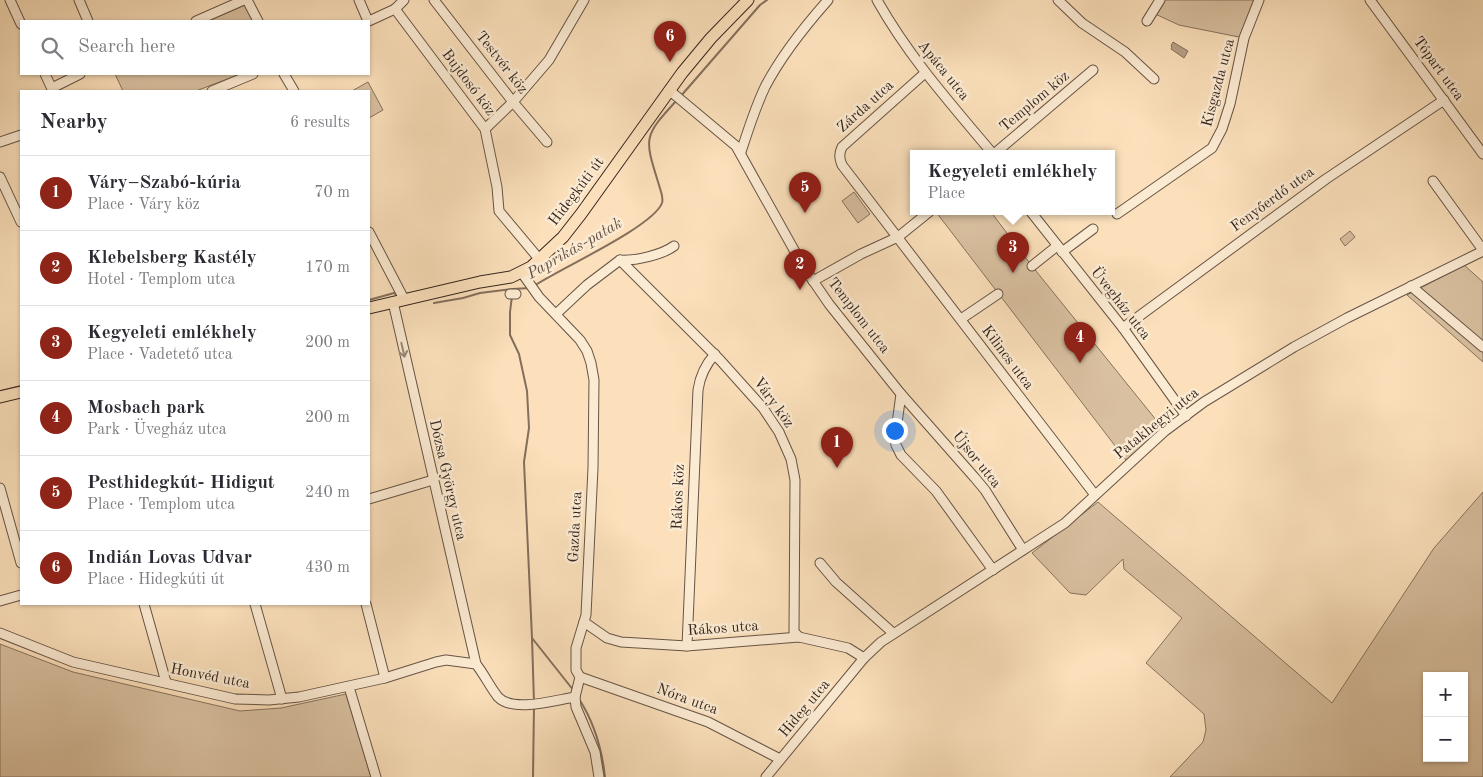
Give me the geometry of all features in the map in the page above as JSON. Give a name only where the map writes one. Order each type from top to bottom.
[{"type":"main road","name":"Hidegkúti út","points":[[370,308],[480,282],[511,277],[522,273],[540,260],[582,214],[711,38],[748,0]]},
{"type":"main road","points":[[0,396],[20,392]]},
{"type":"street","points":[[10,0],[20,22]]},
{"type":"street","points":[[78,0],[88,20]]},
{"type":"street","points":[[198,20],[246,0],[257,20]]},
{"type":"street","points":[[359,0],[368,20]]},
{"type":"street","points":[[370,20],[395,9],[404,0]]},
{"type":"street","name":"Testvér köz","points":[[434,0],[513,102],[547,142]]},
{"type":"street","points":[[485,129],[513,102],[549,60],[584,0]]},
{"type":"street","points":[[741,152],[751,118],[766,85],[794,42],[828,0]]},
{"type":"street","name":"Apáca utca","points":[[877,0],[895,32],[925,73],[991,150]]},
{"type":"street","points":[[1058,0],[1082,23],[1125,52],[1154,79]]},
{"type":"street","points":[[1147,21],[1160,0]]},
{"type":"street","name":"Kisgazda utca","points":[[1116,214],[1212,148],[1222,129],[1230,104],[1244,38],[1259,0]]},
{"type":"street","name":"Tópart utca","points":[[1370,0],[1483,154]]},
{"type":"street","name":"Bujdosó köz","points":[[395,9],[485,129],[497,187],[499,211],[540,260]]},
{"type":"street","name":"Templom köz","points":[[999,150],[1093,70]]},
{"type":"street","name":"Zárda utca","points":[[898,237],[842,165],[839,159],[840,152],[842,147],[925,73]]},
{"type":"street","points":[[45,75],[52,90],[78,75]]},
{"type":"street","points":[[214,90],[251,75]]},
{"type":"street","points":[[285,75],[293,90]]},
{"type":"street","name":"Templom utca","points":[[672,92],[741,152],[786,236],[813,281],[829,304],[901,394]]},
{"type":"street","name":"Fenyőerdő utca","points":[[1123,328],[1326,179],[1444,100]]},
{"type":"street","points":[[0,142],[20,136]]},
{"type":"street","points":[[0,177],[20,220]]},
{"type":"street","points":[[1433,181],[1483,250]]},
{"type":"street","points":[[813,281],[861,254],[898,237],[924,215]]},
{"type":"street","name":"Üvegház utca","points":[[1033,215],[1123,328],[1186,416]]},
{"type":"street","points":[[1032,266],[1093,229]]},
{"type":"street","points":[[370,234],[404,299]]},
{"type":"street","name":"Kilincs utca","points":[[898,237],[1095,495]]},
{"type":"street","points":[[556,314],[587,285],[620,260],[628,261],[662,254],[674,246]]},
{"type":"street","name":"Patakhegyi utca","points":[[864,658],[880,642],[1065,522],[1165,431],[1204,402],[1294,347],[1347,318],[1483,250]]},
{"type":"street","name":"Váry köz","points":[[620,260],[714,354],[763,408],[779,432],[791,459],[795,480],[794,632],[799,637]]},
{"type":"street","name":"Gazda utca","points":[[522,273],[532,287],[580,340],[592,362],[594,380],[593,468],[584,622],[579,632],[576,648],[576,670],[580,677],[576,694]]},
{"type":"street","points":[[1411,286],[1483,347]]},
{"type":"street","points":[[961,320],[998,294]]},
{"type":"street","name":"Dózsa György utca","points":[[393,302],[476,664]]},
{"type":"street","name":"Rákos köz","points":[[687,646],[698,390],[699,381],[714,354]]},
{"type":"street","points":[[901,394],[894,438],[901,456],[936,491],[993,570]]},
{"type":"street","name":"Újsor utca","points":[[901,394],[984,490],[1023,550]]},
{"type":"street","points":[[370,499],[433,480]]},
{"type":"street","points":[[0,488],[20,559]]},
{"type":"street","points":[[820,563],[836,582],[893,634]]},
{"type":"street","points":[[0,601],[20,595]]},
{"type":"street","points":[[144,605],[166,682]]},
{"type":"street","points":[[255,605],[282,699]]},
{"type":"street","points":[[366,605],[385,678]]},
{"type":"street","name":"Rákos utca","points":[[584,622],[614,641],[687,646],[799,637],[848,648],[864,658]]},
{"type":"street","name":"Honvéd utca","points":[[0,633],[73,662],[235,699],[282,699],[349,687],[446,660],[476,664]]},
{"type":"street","name":"Hideg utca","points":[[766,777],[864,658]]},
{"type":"street","points":[[476,664],[499,698],[513,705],[530,705],[576,694],[579,715],[595,752],[599,777]]},
{"type":"street","name":"Nóra utca","points":[[580,677],[708,722],[780,759]]},
{"type":"street","points":[[349,687],[376,777]]},
{"type":"shaded area","points":[[1160,0],[1259,0],[1244,38],[1179,25],[1153,13]]},
{"type":"shaded area","points":[[245,5],[252,20],[210,20]]},
{"type":"shaded area","points":[[1173,42],[1188,51],[1184,58],[1171,49]]},
{"type":"shaded area","points":[[115,75],[237,75],[199,90],[123,90]]},
{"type":"shaded area","points":[[368,82],[383,110],[370,117],[370,90],[354,90]]},
{"type":"shaded area","points":[[854,192],[870,214],[858,223],[842,201]]},
{"type":"shaded area","points":[[938,215],[993,215],[1165,431],[1129,464]]},
{"type":"shaded area","points":[[1350,231],[1355,237],[1345,246],[1340,239]]},
{"type":"shaded area","points":[[1464,265],[1483,282],[1483,362],[1407,295]]},
{"type":"shaded area","points":[[1483,492],[1483,777],[1170,777],[1203,742],[1206,730],[1204,714],[1146,663],[1182,618],[1124,569],[1123,559],[1086,595],[1070,593],[1032,553],[1098,502],[1332,703],[1434,548]]},
{"type":"shaded area","points":[[0,644],[73,672],[240,711],[281,708],[346,694],[371,777],[0,777]]},
{"type":"waterway","name":"Paprikás-patak","points":[[680,97],[760,5],[767,0]]},
{"type":"waterway","name":"Paprikás-patak","points":[[534,286],[624,235],[655,213],[663,198],[651,157],[650,138],[652,130],[677,100]]},
{"type":"waterway","name":"Paprikás-patak","points":[[512,292],[513,289],[530,288]]},
{"type":"waterway","points":[[434,303],[480,293],[513,289]]},
{"type":"waterway","points":[[370,300],[394,293],[397,295]]},
{"type":"waterway","name":"Paprikás-patak","points":[[512,296],[510,335],[519,354],[527,391],[529,428],[524,462],[532,638],[574,691]]},
{"type":"waterway","points":[[0,391],[20,386]]},
{"type":"waterway","points":[[532,639],[534,702]]},
{"type":"waterway","name":"Paprikás-patak","points":[[579,699],[589,717],[596,736],[605,777]]},
{"type":"waterway","points":[[533,777],[534,707]]},
{"type":"place","name":"Indián Lovas Udvar","points":[[670,62]]},
{"type":"place","name":"Pesthidegkút- Hidigut","points":[[805,213]]},
{"type":"place","name":"Kegyeleti emlékhely","points":[[1013,273]]},
{"type":"place","name":"Klebelsberg Kastély","points":[[800,290]]},
{"type":"place","name":"Mosbach park","points":[[1080,363]]},
{"type":"place","name":"Váry–Szabó-kúria","points":[[837,468]]}]
